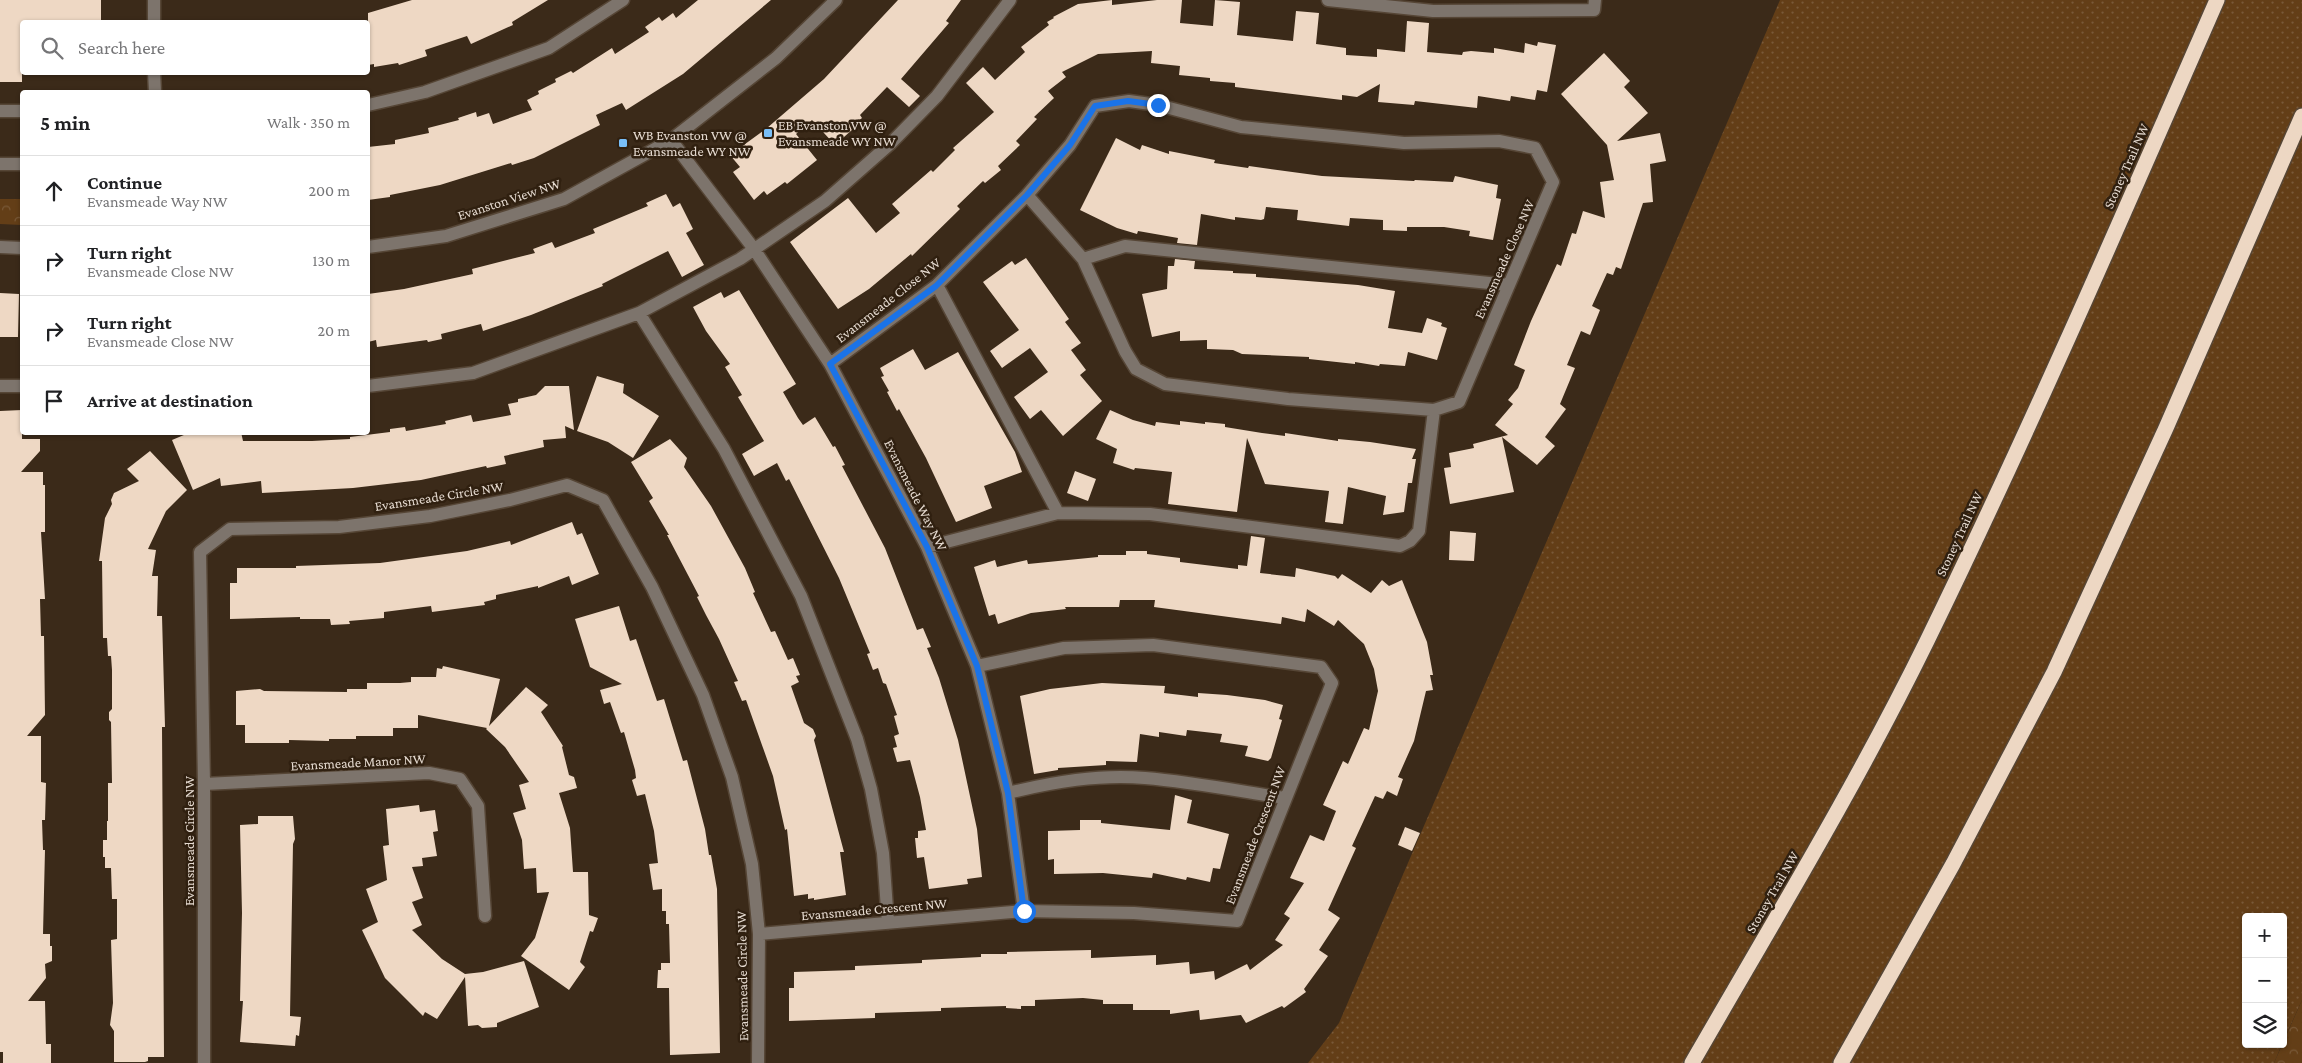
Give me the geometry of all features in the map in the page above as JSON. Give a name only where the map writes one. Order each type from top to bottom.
[{"type":"highway","name":"Stoney Trail NW","points":[[1692,1063],[1842,804],[1926,643],[2080,313],[2217,0]]},
{"type":"highway","points":[[1841,1063],[1953,864],[2054,672],[2166,428],[2302,116]]},
{"type":"street","points":[[154,0],[154,20]]},
{"type":"street","points":[[370,105],[425,92],[549,48],[624,0]]},
{"type":"street","name":"Evanston View NW","points":[[370,247],[446,236],[564,199],[671,140],[776,58],[836,0]]},
{"type":"street","points":[[370,386],[473,373],[639,313],[754,249],[825,201],[890,144],[937,96],[1010,0]]},
{"type":"street","points":[[1328,0],[1432,11],[1594,10],[1595,0]]},
{"type":"street","points":[[154,75],[154,90]]},
{"type":"street","name":"Evansmeade Close NW","points":[[830,364],[936,286],[1027,195],[1070,145],[1095,106],[1128,101],[1158,105],[1241,127],[1404,143],[1499,140],[1535,148],[1553,182],[1459,402],[1434,410],[1288,399],[1165,384],[1136,370],[1125,351],[1082,259],[1027,195]]},
{"type":"street","points":[[0,111],[20,111]]},
{"type":"street","name":"Evansmeade Way NW","points":[[671,140],[754,249],[830,364],[927,547],[977,666],[1008,793],[1024,911]]},
{"type":"street","points":[[0,164],[20,164]]},
{"type":"street","points":[[1082,259],[1125,246],[1509,285]]},
{"type":"street","points":[[0,247],[20,248]]},
{"type":"street","points":[[936,286],[1058,513]]},
{"type":"street","points":[[639,313],[724,449],[802,596],[857,739],[871,789],[883,853],[888,924]]},
{"type":"street","points":[[0,386],[20,386]]},
{"type":"street","points":[[927,547],[1058,513],[1150,514],[1400,546],[1410,541],[1419,530],[1434,410]]},
{"type":"street","name":"Evansmeade Circle NW","points":[[204,1063],[204,784],[200,552],[230,528],[339,527],[430,516],[510,500],[566,485],[604,500],[652,587],[703,695],[732,778],[752,864],[759,934],[758,1063]]},
{"type":"street","name":"Evansmeade Crescent NW","points":[[759,934],[1024,911],[1134,913],[1237,921],[1332,683],[1321,667],[1153,645],[1064,648],[977,666]]},
{"type":"street","name":"Evansmeade Manor NW","points":[[204,784],[429,773],[460,779],[478,806],[485,916]]},
{"type":"street","points":[[1008,793],[1055,782],[1103,778],[1144,778],[1285,798]]},
{"type":"green space","points":[[1780,0],[2302,0],[2302,1000],[2287,1033],[2287,913],[2242,913],[2242,1048],[2280,1048],[2274,1063],[1308,1063],[1339,1023]]},
{"type":"green space","points":[[0,199],[20,199],[20,225],[0,224]]},
{"type":"green space","points":[[2302,1000],[2302,1063],[2274,1063],[2281,1048],[2287,1048],[2287,1034]]},
{"type":"building","points":[[0,0],[101,0],[101,20],[20,20],[20,75],[22,75],[22,82],[0,82]]},
{"type":"building","points":[[412,0],[548,0],[512,22],[513,25],[471,44],[467,36],[425,50],[427,56],[399,65],[398,63],[374,67],[374,64],[370,65],[370,20],[368,20],[368,13]]},
{"type":"building","points":[[698,0],[771,0],[683,74],[626,110],[622,103],[596,115],[600,125],[534,158],[512,165],[511,163],[440,185],[370,200],[370,147],[395,144],[395,140],[429,133],[428,128],[459,120],[458,118],[476,112],[477,117],[489,113],[493,124],[532,110],[527,100],[539,94],[538,91],[556,82],[555,79],[571,71],[573,73],[612,48],[615,54],[649,32],[645,27],[659,17],[662,21],[673,13],[676,18]]},
{"type":"building","points":[[898,0],[961,0],[946,21],[949,23],[901,79],[920,96],[909,107],[887,87],[860,115],[862,118],[851,127],[853,129],[835,145],[812,120],[796,134],[817,160],[787,184],[785,182],[767,195],[764,191],[754,200],[733,172],[740,167],[730,155],[767,128],[824,79]]},
{"type":"building","points":[[1112,0],[1112,5],[1157,0],[1182,0],[1180,23],[1213,26],[1215,0],[1240,2],[1237,35],[1293,41],[1296,11],[1319,13],[1316,44],[1346,48],[1346,55],[1377,57],[1377,49],[1405,52],[1407,21],[1429,23],[1427,52],[1462,55],[1463,52],[1471,51],[1494,53],[1494,48],[1524,53],[1525,43],[1537,46],[1538,42],[1556,45],[1547,92],[1537,90],[1535,100],[1511,96],[1510,101],[1478,96],[1477,108],[1415,101],[1414,105],[1378,102],[1380,84],[1357,97],[1342,95],[1342,100],[1235,87],[1235,83],[1210,81],[1210,78],[1179,75],[1180,66],[1151,63],[1152,51],[1098,54],[1062,72],[1066,77],[1048,91],[1054,98],[1034,117],[1037,119],[1016,141],[1020,145],[998,166],[1001,170],[985,183],[983,181],[957,206],[960,209],[912,256],[911,254],[869,289],[838,309],[790,242],[848,198],[876,233],[900,213],[892,204],[931,170],[933,172],[955,150],[953,148],[994,112],[966,83],[983,67],[995,80],[1025,52],[1021,47],[1049,25],[1047,22],[1053,17],[1078,4]]},
{"type":"building","points":[[1604,53],[1630,81],[1624,87],[1648,113],[1617,141],[1660,133],[1666,161],[1650,164],[1653,202],[1643,203],[1621,269],[1616,267],[1613,275],[1607,273],[1592,306],[1600,310],[1590,335],[1581,331],[1567,365],[1575,368],[1560,404],[1566,409],[1545,437],[1555,446],[1537,465],[1502,437],[1514,492],[1450,504],[1444,468],[1451,467],[1449,453],[1474,448],[1473,444],[1508,435],[1495,425],[1513,404],[1508,400],[1518,388],[1525,370],[1514,365],[1531,321],[1557,264],[1561,266],[1572,233],[1576,234],[1583,211],[1605,218],[1600,182],[1614,180],[1607,145],[1561,94]]},
{"type":"building","points":[[1116,138],[1140,150],[1142,145],[1169,154],[1169,151],[1215,160],[1214,163],[1248,168],[1249,166],[1322,176],[1414,181],[1453,182],[1455,176],[1498,185],[1496,198],[1501,199],[1493,240],[1469,236],[1470,231],[1444,227],[1407,227],[1407,231],[1383,230],[1383,220],[1350,218],[1349,226],[1297,220],[1298,210],[1266,207],[1264,219],[1261,220],[1235,217],[1235,220],[1201,214],[1197,245],[1177,243],[1178,238],[1138,231],[1137,234],[1117,228],[1080,210]]},
{"type":"building","points":[[666,194],[673,207],[680,203],[693,229],[686,233],[704,265],[682,277],[668,251],[602,284],[603,286],[531,315],[483,331],[481,324],[441,334],[442,339],[428,342],[427,340],[377,347],[376,340],[370,342],[370,294],[404,289],[473,274],[472,269],[535,253],[533,249],[552,242],[555,248],[595,233],[593,229],[648,206],[646,203]]},
{"type":"building","points":[[1026,258],[1069,319],[1065,322],[1081,343],[1071,350],[1086,370],[1080,375],[1102,401],[1063,436],[1041,410],[1030,419],[1014,397],[1048,372],[1030,348],[1002,368],[990,351],[1019,330],[983,282],[1012,261],[1015,265]]},
{"type":"building","points":[[1175,259],[1195,261],[1194,269],[1233,271],[1233,273],[1256,274],[1256,277],[1358,285],[1395,291],[1388,328],[1422,333],[1427,318],[1442,323],[1441,326],[1447,328],[1437,360],[1408,352],[1405,366],[1380,364],[1379,366],[1355,362],[1355,364],[1309,359],[1309,357],[1242,354],[1233,350],[1207,349],[1207,340],[1180,341],[1180,331],[1152,337],[1142,294],[1167,289],[1168,266],[1174,266]]},
{"type":"building","points":[[739,290],[796,384],[783,392],[798,418],[803,425],[815,417],[833,447],[835,446],[845,465],[842,466],[885,548],[917,630],[923,628],[931,647],[927,648],[939,678],[958,740],[977,829],[982,877],[967,879],[968,884],[929,889],[924,857],[917,858],[915,838],[918,838],[918,831],[926,830],[920,797],[910,760],[897,762],[893,748],[897,747],[894,736],[899,734],[894,716],[897,715],[886,684],[883,683],[878,668],[873,670],[867,654],[870,653],[839,578],[789,479],[786,481],[777,463],[754,476],[742,454],[764,441],[738,397],[742,395],[725,367],[730,364],[706,331],[693,307],[721,292],[724,298]]},
{"type":"building","points":[[0,293],[19,294],[18,337],[0,337]]},
{"type":"building","points":[[913,349],[925,370],[958,352],[1015,452],[1022,472],[984,486],[992,508],[956,522],[926,458],[899,409],[897,411],[881,377],[884,376],[880,368]]},
{"type":"building","points":[[597,376],[624,384],[623,393],[659,416],[633,458],[608,442],[577,431]]},
{"type":"building","points":[[545,386],[569,386],[574,430],[565,426],[566,438],[543,440],[544,447],[504,456],[506,464],[487,468],[486,466],[421,480],[353,488],[262,493],[261,481],[221,486],[220,478],[193,490],[172,440],[184,435],[242,435],[243,441],[350,439],[350,437],[390,432],[390,429],[405,427],[406,431],[446,424],[445,421],[471,415],[473,422],[511,415],[508,404],[518,402],[518,399],[536,395]]},
{"type":"building","points":[[20,410],[20,435],[22,435],[22,439],[40,439],[40,451],[21,472],[43,472],[43,485],[45,485],[45,532],[41,532],[45,599],[40,599],[41,636],[44,636],[45,715],[27,736],[41,736],[41,782],[46,783],[45,820],[42,820],[43,850],[45,850],[43,934],[50,934],[52,961],[45,964],[46,978],[28,1001],[45,1001],[46,1044],[51,1044],[51,1063],[3,1063],[3,1052],[0,1052],[0,411]]},
{"type":"building","points":[[1110,410],[1133,420],[1155,426],[1156,422],[1180,425],[1180,421],[1205,424],[1205,422],[1285,436],[1285,433],[1338,441],[1338,439],[1370,442],[1416,449],[1412,459],[1416,459],[1412,483],[1408,483],[1404,512],[1383,515],[1386,496],[1348,487],[1343,524],[1325,522],[1329,491],[1265,484],[1247,438],[1237,512],[1168,504],[1172,472],[1135,468],[1134,470],[1113,463],[1117,449],[1096,439]]},
{"type":"building","points":[[670,439],[687,458],[684,467],[711,506],[745,568],[755,592],[753,593],[771,632],[775,631],[788,660],[793,658],[800,675],[796,676],[799,682],[791,686],[804,723],[813,729],[816,736],[814,740],[844,852],[840,852],[846,895],[814,900],[814,898],[808,899],[808,894],[794,896],[787,829],[785,830],[773,776],[746,700],[742,701],[734,682],[738,681],[719,639],[667,535],[669,535],[649,501],[653,498],[631,462]]},
{"type":"building","points":[[150,451],[187,490],[166,511],[148,549],[156,550],[152,576],[158,576],[157,616],[162,616],[165,727],[162,727],[164,1057],[148,1057],[148,1061],[145,1062],[114,1062],[114,1031],[110,1025],[113,1003],[111,940],[117,939],[117,899],[112,899],[111,868],[105,868],[105,857],[103,857],[103,840],[107,840],[108,783],[112,783],[111,722],[109,720],[109,712],[112,709],[112,670],[111,656],[108,656],[107,638],[103,638],[102,561],[99,561],[105,518],[112,504],[111,500],[114,493],[139,481],[127,469]]},
{"type":"building","points":[[1075,471],[1096,479],[1088,501],[1067,493]]},
{"type":"building","points":[[572,522],[577,535],[582,533],[599,574],[572,585],[569,576],[538,588],[538,586],[496,595],[496,599],[484,602],[485,605],[432,612],[431,606],[384,612],[384,618],[349,621],[350,624],[331,625],[330,619],[300,619],[300,617],[230,619],[230,583],[237,583],[237,568],[296,568],[296,566],[380,563],[467,551],[510,541],[511,545]]},
{"type":"building","points":[[1450,531],[1476,533],[1474,561],[1449,560]]},
{"type":"building","points":[[1251,536],[1265,538],[1260,573],[1295,577],[1296,568],[1335,576],[1338,579],[1342,574],[1371,593],[1382,580],[1389,586],[1402,580],[1427,642],[1433,675],[1430,675],[1433,690],[1426,691],[1414,741],[1398,777],[1403,779],[1397,796],[1387,791],[1383,799],[1375,796],[1352,846],[1356,848],[1328,910],[1340,918],[1319,950],[1328,956],[1304,989],[1306,992],[1284,1008],[1282,1006],[1246,1023],[1241,1015],[1200,1020],[1199,1010],[1170,1014],[1170,1010],[1133,1010],[1133,1004],[1103,1004],[1103,1000],[1083,998],[1035,1000],[1035,1006],[1021,1006],[1021,1009],[1006,1008],[1006,1006],[941,1008],[941,1011],[875,1013],[875,1018],[789,1021],[789,988],[794,988],[794,972],[855,970],[855,966],[922,963],[922,960],[981,957],[981,954],[1007,954],[1007,952],[1091,950],[1091,958],[1156,955],[1156,965],[1189,962],[1190,974],[1214,971],[1215,980],[1247,964],[1250,970],[1283,945],[1275,940],[1290,918],[1284,914],[1304,883],[1290,878],[1310,835],[1324,841],[1336,811],[1323,805],[1343,761],[1348,764],[1364,728],[1369,730],[1378,691],[1374,669],[1364,644],[1338,620],[1334,626],[1307,609],[1305,622],[1282,617],[1281,624],[1154,607],[1155,600],[1120,600],[1119,607],[1065,607],[1066,609],[1031,613],[998,624],[995,614],[989,616],[974,567],[995,560],[997,567],[1027,560],[1028,564],[1098,557],[1098,555],[1126,555],[1126,551],[1147,551],[1147,554],[1180,558],[1180,562],[1238,569],[1238,565],[1247,566]]},
{"type":"building","points":[[619,606],[630,641],[636,639],[657,701],[664,699],[683,761],[687,760],[705,829],[709,855],[711,855],[717,889],[720,1053],[670,1055],[669,988],[657,988],[658,970],[661,970],[661,963],[670,963],[669,924],[666,924],[666,911],[662,911],[662,889],[653,890],[649,864],[658,863],[654,831],[645,794],[637,796],[632,780],[636,778],[635,770],[624,732],[621,733],[610,702],[604,704],[600,690],[622,684],[590,667],[575,619]]},
{"type":"building","points":[[443,666],[500,679],[489,726],[526,687],[548,705],[541,712],[563,746],[569,775],[574,777],[577,788],[559,793],[570,828],[573,872],[588,872],[589,915],[598,918],[593,932],[590,931],[580,962],[585,967],[569,990],[521,956],[535,938],[549,892],[537,893],[536,868],[524,869],[522,840],[513,813],[526,809],[519,785],[529,782],[505,747],[487,728],[418,715],[418,728],[393,728],[393,736],[356,736],[356,739],[329,739],[329,741],[289,740],[289,743],[245,743],[245,725],[236,725],[236,691],[260,689],[264,691],[347,692],[347,689],[367,689],[367,683],[400,683],[411,682],[411,677],[436,677],[437,668],[442,669]]},
{"type":"building","points":[[1102,683],[1165,686],[1164,693],[1198,697],[1198,693],[1227,695],[1265,700],[1283,705],[1279,719],[1282,720],[1271,758],[1268,761],[1245,756],[1248,746],[1220,742],[1222,734],[1187,730],[1186,736],[1159,732],[1159,737],[1140,734],[1137,762],[1106,761],[1106,765],[1058,768],[1058,770],[1034,774],[1020,696],[1050,689]]},
{"type":"building","points":[[1175,795],[1192,800],[1187,823],[1229,834],[1220,869],[1213,868],[1210,882],[1187,877],[1186,880],[1153,873],[1152,878],[1103,873],[1054,874],[1054,859],[1048,860],[1048,831],[1080,830],[1080,820],[1101,820],[1101,823],[1170,830]]},
{"type":"building","points":[[419,805],[420,812],[435,810],[438,831],[433,832],[437,856],[422,858],[423,866],[412,867],[423,898],[412,902],[422,925],[412,930],[442,959],[465,974],[483,972],[524,961],[539,1007],[497,1023],[497,1027],[482,1028],[478,1025],[468,1026],[465,977],[437,1019],[425,1012],[423,1016],[385,978],[362,930],[378,922],[366,889],[387,880],[383,846],[389,845],[386,809]]},
{"type":"building","points":[[258,816],[293,816],[295,839],[293,844],[290,1016],[301,1017],[299,1036],[296,1035],[295,1046],[240,1042],[243,1001],[240,1001],[242,913],[240,825],[258,824]]},
{"type":"building","points":[[1405,827],[1420,833],[1412,851],[1398,845]]},
{"type":"place","name":"EB Evanston VW @ Evansmeade WY NW","points":[[768,133]]},
{"type":"place","name":"WB Evanston VW @ Evansmeade WY NW","points":[[623,143]]},
{"type":"route","points":[[1024,911],[1008,793],[1000,750],[977,666],[927,547],[830,364],[936,286],[1027,195],[1070,145],[1095,106],[1128,101],[1158,105]]}]
